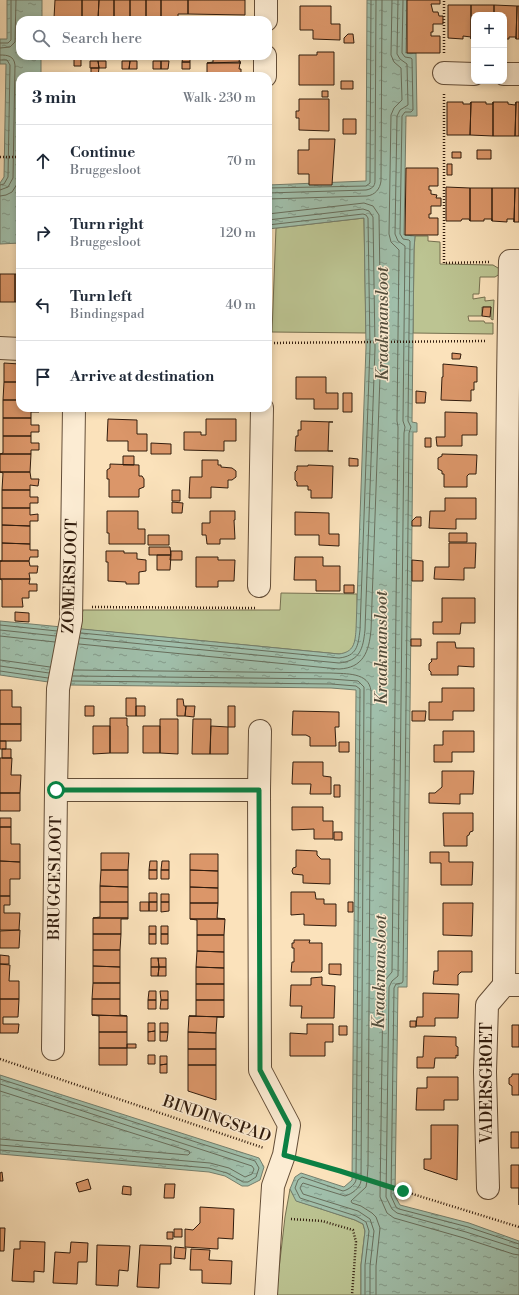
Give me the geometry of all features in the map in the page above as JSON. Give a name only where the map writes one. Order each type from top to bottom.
[{"type":"street","points":[[266,0],[266,16]]},
{"type":"street","points":[[265,60],[265,72]]},
{"type":"street","points":[[444,73],[471,74]]},
{"type":"street","points":[[507,74],[519,74]]},
{"type":"street","points":[[512,985],[513,401],[509,340],[515,261]]},
{"type":"street","points":[[0,348],[16,348]]},
{"type":"street","name":"ZOMERSLOOT","points":[[56,790],[58,689],[71,613],[74,412]]},
{"type":"street","points":[[259,586],[262,412]]},
{"type":"street","points":[[260,731],[260,1070],[289,1125],[284,1155],[272,1186],[266,1295]]},
{"type":"street","points":[[56,790],[259,790]]},
{"type":"street","name":"BRUGGESLOOT","points":[[53,1049],[56,790]]},
{"type":"street","name":"VADERSGROET","points":[[488,1188],[485,1072],[487,1005],[512,985]]},
{"type":"path","points":[[444,0],[444,263],[515,261]]},
{"type":"path","points":[[0,157],[16,157]]},
{"type":"path","points":[[272,344],[352,341],[509,340]]},
{"type":"path","points":[[71,613],[257,608],[259,586]]},
{"type":"path","name":"BINDINGSPAD","points":[[0,1059],[284,1155],[519,1227]]},
{"type":"path","points":[[290,1219],[322,1221],[353,1230],[356,1242],[352,1295]]},
{"type":"green space","points":[[364,218],[366,333],[272,332],[276,228]]},
{"type":"green space","points":[[415,236],[428,236],[428,241],[440,242],[440,264],[493,265],[503,272],[495,277],[480,277],[479,294],[473,294],[473,299],[485,297],[485,301],[494,300],[493,320],[491,319],[491,307],[482,307],[482,316],[468,316],[469,321],[484,321],[485,323],[493,323],[493,334],[413,333]]},
{"type":"green space","points":[[281,593],[357,594],[357,631],[356,639],[351,650],[345,654],[339,654],[79,629],[83,610],[280,610]]},
{"type":"green space","points":[[290,1189],[297,1201],[363,1224],[365,1231],[361,1265],[361,1295],[276,1295],[285,1217]]},
{"type":"water","points":[[7,0],[42,0],[42,16],[16,16],[16,60],[41,60],[41,72],[16,72],[16,243],[0,244],[0,183],[4,177],[6,64],[0,64],[0,39],[7,39]]},
{"type":"water","name":"Kraakmansloot","points":[[367,0],[407,0],[406,53],[416,53],[417,116],[406,116],[404,235],[415,236],[412,422],[417,423],[417,432],[413,432],[407,987],[398,987],[395,1196],[400,1205],[469,1223],[519,1241],[519,1295],[361,1295],[361,1265],[365,1231],[363,1224],[296,1201],[290,1189],[295,1177],[301,1173],[344,1187],[352,1180],[356,690],[331,688],[69,685],[0,675],[0,621],[339,654],[351,649],[354,643],[356,630],[366,347],[364,218],[272,229],[272,185],[366,181]]},
{"type":"water","points":[[0,1075],[259,1158],[264,1167],[260,1180],[248,1186],[242,1186],[225,1176],[209,1172],[0,1154]]},
{"type":"building","points":[[55,0],[82,0],[82,16],[54,16]]},
{"type":"building","points":[[82,0],[99,0],[98,16],[82,16]]},
{"type":"building","points":[[99,0],[114,0],[114,16],[98,16]]},
{"type":"building","points":[[114,0],[130,0],[130,16],[114,16]]},
{"type":"building","points":[[130,0],[146,0],[146,16],[130,16]]},
{"type":"building","points":[[146,0],[161,0],[161,16],[146,16]]},
{"type":"building","points":[[161,0],[188,0],[188,14],[178,14],[178,16],[161,16]]},
{"type":"building","points":[[188,0],[245,0],[245,15],[188,14]]},
{"type":"building","points":[[407,0],[440,0],[440,4],[431,4],[433,12],[438,12],[439,16],[443,16],[443,24],[433,24],[433,32],[431,32],[431,36],[440,36],[440,53],[407,53]]},
{"type":"building","points":[[448,5],[471,5],[471,37],[463,36],[463,39],[448,38]]},
{"type":"building","points":[[471,5],[494,5],[494,12],[471,12]]},
{"type":"building","points":[[494,5],[517,6],[516,39],[516,37],[509,37],[509,39],[507,39],[507,12],[494,12]]},
{"type":"building","points":[[300,6],[331,6],[331,24],[340,24],[340,40],[313,39],[313,30],[300,30]]},
{"type":"building","points":[[517,6],[519,6],[519,39],[516,39]]},
{"type":"building","points":[[348,34],[353,34],[354,43],[344,43],[344,38]]},
{"type":"building","points":[[317,52],[334,52],[334,85],[299,85],[299,55],[317,55]]},
{"type":"building","points":[[74,60],[81,60],[81,66],[74,66]]},
{"type":"building","points":[[182,60],[190,60],[190,62],[182,62]]},
{"type":"building","points":[[213,60],[239,60],[239,62],[241,62],[207,63],[213,62]]},
{"type":"building","points":[[90,61],[98,61],[99,68],[90,68]]},
{"type":"building","points":[[98,61],[106,61],[106,68],[99,68]]},
{"type":"building","points":[[122,61],[130,61],[129,69],[122,69]]},
{"type":"building","points":[[130,61],[137,61],[137,69],[129,69]]},
{"type":"building","points":[[153,61],[161,61],[161,69],[153,69]]},
{"type":"building","points":[[161,61],[169,61],[168,69],[161,69]]},
{"type":"building","points":[[182,62],[190,62],[190,69],[182,69]]},
{"type":"building","points":[[207,63],[240,63],[239,69],[241,69],[241,72],[207,72]]},
{"type":"building","points":[[91,68],[99,68],[98,72],[91,72]]},
{"type":"building","points":[[341,81],[353,81],[353,89],[341,89]]},
{"type":"building","points":[[322,91],[328,91],[328,97],[322,97]]},
{"type":"building","points":[[299,99],[329,99],[329,131],[299,130],[299,118],[296,118],[296,111],[299,111]]},
{"type":"building","points":[[447,102],[463,102],[463,104],[470,104],[471,102],[470,135],[447,135]]},
{"type":"building","points":[[471,102],[486,102],[486,104],[493,104],[493,136],[470,135]]},
{"type":"building","points":[[493,102],[508,102],[508,104],[515,105],[516,102],[515,136],[493,136]]},
{"type":"building","points":[[516,102],[519,102],[519,136],[515,136]]},
{"type":"building","points":[[343,119],[356,119],[356,134],[343,134]]},
{"type":"building","points":[[309,139],[335,139],[332,185],[309,185],[309,174],[298,174],[298,150],[309,150]]},
{"type":"building","points":[[477,150],[491,150],[491,159],[477,159]]},
{"type":"building","points":[[452,152],[461,152],[461,158],[452,158]]},
{"type":"building","points":[[447,164],[452,164],[452,175],[447,175]]},
{"type":"building","points":[[406,168],[438,168],[438,186],[429,186],[429,190],[431,190],[431,194],[437,195],[436,198],[441,198],[441,206],[431,206],[431,214],[429,214],[429,218],[438,218],[438,235],[405,235]]},
{"type":"building","points":[[446,187],[470,188],[470,221],[469,219],[462,219],[461,221],[446,221]]},
{"type":"building","points":[[470,188],[492,188],[492,219],[484,219],[484,221],[470,221]]},
{"type":"building","points":[[492,188],[515,188],[514,222],[514,219],[507,219],[507,222],[492,221]]},
{"type":"building","points":[[515,188],[519,188],[519,222],[514,222]]},
{"type":"building","points":[[0,274],[15,274],[15,302],[0,302]]},
{"type":"building","points":[[15,274],[16,274],[16,302]]},
{"type":"building","points":[[483,307],[491,307],[490,317],[482,316]]},
{"type":"building","points":[[452,353],[461,354],[460,359],[452,359]]},
{"type":"building","points":[[4,363],[16,364],[16,382],[4,382]]},
{"type":"building","points":[[443,364],[477,367],[477,382],[474,382],[474,390],[471,390],[471,401],[441,400]]},
{"type":"building","points":[[296,377],[326,377],[326,393],[338,393],[338,409],[314,409],[314,399],[296,399]]},
{"type":"building","points":[[4,382],[16,382],[16,400],[3,400]]},
{"type":"building","points":[[416,391],[426,392],[425,403],[416,403]]},
{"type":"building","points":[[343,393],[352,393],[352,412],[343,412]]},
{"type":"building","points":[[3,400],[16,400],[16,412],[31,412],[31,418],[3,418]]},
{"type":"building","points":[[445,412],[477,413],[477,435],[462,435],[462,446],[437,446],[436,437],[445,437]]},
{"type":"building","points":[[3,418],[31,418],[31,425],[39,425],[39,432],[31,432],[31,436],[3,436]]},
{"type":"building","points":[[108,419],[137,420],[137,434],[147,434],[147,451],[128,451],[128,441],[107,441]]},
{"type":"building","points":[[206,419],[236,419],[236,441],[224,441],[224,451],[184,450],[184,432],[201,432],[201,435],[206,435]]},
{"type":"building","points":[[301,421],[333,422],[329,422],[328,451],[295,451],[296,436],[298,436],[298,430],[301,430]]},
{"type":"building","points":[[3,436],[31,436],[31,443],[39,443],[39,450],[31,450],[31,454],[0,454],[3,453]]},
{"type":"building","points":[[425,438],[431,438],[431,447],[425,447]]},
{"type":"building","points":[[151,443],[171,444],[171,454],[151,454]]},
{"type":"building","points":[[0,454],[31,454],[30,472],[0,472]]},
{"type":"building","points":[[442,454],[477,455],[476,474],[469,474],[467,476],[467,487],[444,487],[444,474],[442,474],[442,471],[438,469],[438,458],[442,456]]},
{"type":"building","points":[[123,456],[134,456],[134,465],[123,465]]},
{"type":"building","points":[[349,458],[358,459],[358,466],[349,466]]},
{"type":"building","points":[[202,460],[218,460],[218,465],[221,465],[221,467],[232,468],[236,471],[236,477],[232,480],[228,480],[228,488],[211,487],[211,498],[189,498],[190,477],[202,477]]},
{"type":"building","points":[[110,464],[139,465],[139,476],[142,476],[144,479],[144,487],[139,489],[139,497],[109,497],[109,479],[107,479],[107,470],[110,468]]},
{"type":"building","points":[[297,466],[333,466],[332,498],[311,498],[311,490],[308,490],[308,486],[297,486],[295,472],[297,470]]},
{"type":"building","points":[[0,472],[30,472],[31,479],[39,479],[38,486],[30,485],[30,490],[2,490],[3,473]]},
{"type":"building","points":[[2,490],[30,490],[30,497],[38,497],[38,503],[30,503],[30,508],[2,508]]},
{"type":"building","points":[[172,490],[180,490],[180,501],[172,501]]},
{"type":"building","points":[[445,498],[476,498],[476,519],[456,519],[456,529],[429,528],[430,511],[445,511]]},
{"type":"building","points":[[172,502],[183,503],[182,513],[172,513]]},
{"type":"building","points":[[2,508],[30,508],[30,515],[38,514],[38,521],[30,521],[30,526],[2,525]]},
{"type":"building","points":[[107,511],[138,511],[138,529],[145,529],[145,544],[109,544],[109,533],[107,533]]},
{"type":"building","points":[[210,511],[235,511],[235,539],[220,539],[220,544],[207,544],[206,535],[202,535],[202,523],[210,523]]},
{"type":"building","points":[[295,512],[329,513],[329,534],[339,534],[339,546],[319,545],[319,535],[295,535]]},
{"type":"building","points":[[416,517],[421,517],[421,526],[412,526],[412,521]]},
{"type":"building","points":[[2,525],[30,526],[30,544],[2,543]]},
{"type":"building","points":[[449,533],[467,533],[467,542],[449,542]]},
{"type":"building","points":[[148,535],[169,535],[169,545],[148,545]]},
{"type":"building","points":[[2,543],[30,544],[30,550],[38,550],[38,557],[30,557],[29,561],[2,561]]},
{"type":"building","points":[[449,543],[476,543],[475,568],[464,568],[464,580],[434,579],[435,567],[449,567]]},
{"type":"building","points":[[149,547],[170,547],[171,555],[149,555]]},
{"type":"building","points":[[106,551],[137,553],[137,559],[146,560],[146,571],[139,572],[139,584],[126,584],[126,582],[108,581],[108,562],[106,562]]},
{"type":"building","points":[[171,551],[182,551],[182,560],[170,560]]},
{"type":"building","points":[[157,555],[171,555],[170,570],[157,570]]},
{"type":"building","points":[[196,557],[218,557],[218,560],[235,560],[234,581],[218,581],[218,587],[196,587]]},
{"type":"building","points":[[295,557],[323,557],[323,566],[340,566],[340,591],[316,591],[316,580],[294,580]]},
{"type":"building","points":[[412,560],[423,561],[423,581],[412,581]]},
{"type":"building","points":[[0,561],[29,561],[30,566],[38,566],[37,573],[29,573],[30,579],[0,579]]},
{"type":"building","points":[[0,579],[30,579],[29,584],[37,584],[37,591],[29,591],[29,598],[22,598],[23,607],[2,607],[2,580]]},
{"type":"building","points":[[344,585],[354,585],[354,593],[344,593]]},
{"type":"building","points":[[442,598],[475,598],[475,623],[461,623],[460,634],[433,634],[433,622],[442,622]]},
{"type":"building","points":[[15,612],[29,613],[29,622],[15,621]]},
{"type":"building","points":[[411,639],[421,639],[421,646],[411,646]]},
{"type":"building","points":[[437,642],[455,642],[456,648],[474,648],[474,667],[458,666],[458,675],[431,675],[429,664],[432,661],[431,659],[437,659]]},
{"type":"building","points":[[442,688],[474,688],[474,711],[453,711],[453,720],[429,720],[429,702],[442,702]]},
{"type":"building","points":[[0,690],[12,690],[12,707],[21,707],[21,724],[0,724]]},
{"type":"building","points":[[126,698],[136,698],[136,716],[126,716]]},
{"type":"building","points":[[177,699],[183,699],[184,706],[186,706],[185,716],[177,716]]},
{"type":"building","points":[[85,706],[94,706],[94,716],[85,716]]},
{"type":"building","points":[[136,706],[145,706],[145,716],[136,716]]},
{"type":"building","points":[[186,706],[195,706],[194,717],[185,716]]},
{"type":"building","points":[[228,706],[235,706],[235,727],[228,727]]},
{"type":"building","points":[[293,711],[339,712],[339,727],[335,727],[336,746],[310,746],[310,737],[306,735],[292,735]]},
{"type":"building","points":[[412,711],[426,711],[425,721],[412,721]]},
{"type":"building","points":[[110,718],[127,718],[128,753],[110,753]]},
{"type":"building","points":[[160,719],[178,719],[178,754],[160,753]]},
{"type":"building","points":[[193,719],[211,719],[210,754],[192,754]]},
{"type":"building","points":[[0,724],[21,724],[21,741],[0,741]]},
{"type":"building","points":[[93,726],[110,726],[110,753],[93,754]]},
{"type":"building","points":[[143,726],[160,726],[160,753],[143,753]]},
{"type":"building","points":[[211,726],[228,727],[228,754],[210,754]]},
{"type":"building","points":[[443,731],[474,731],[474,752],[452,752],[452,762],[434,762],[434,745],[443,745]]},
{"type":"building","points":[[0,741],[6,741],[6,749],[0,749]]},
{"type":"building","points":[[339,742],[349,742],[349,752],[339,752]]},
{"type":"building","points":[[2,749],[11,749],[11,758],[2,758]]},
{"type":"building","points":[[0,758],[12,758],[11,775],[21,775],[20,793],[0,793]]},
{"type":"building","points":[[293,762],[323,762],[323,776],[331,777],[331,794],[310,794],[311,784],[292,784]]},
{"type":"building","points":[[442,771],[474,771],[473,794],[460,794],[460,804],[429,803],[429,793],[435,793],[442,787]]},
{"type":"building","points":[[334,785],[340,785],[340,797],[334,797]]},
{"type":"building","points":[[0,793],[20,793],[20,811],[0,811]]},
{"type":"building","points":[[292,807],[323,807],[323,821],[333,821],[333,839],[314,839],[314,829],[292,830]]},
{"type":"building","points":[[443,813],[473,813],[473,831],[467,836],[467,846],[444,846]]},
{"type":"building","points":[[0,818],[11,818],[11,827],[0,827]]},
{"type":"building","points":[[0,827],[11,827],[11,844],[20,844],[20,862],[0,861]]},
{"type":"building","points":[[334,832],[342,832],[342,840],[334,840]]},
{"type":"building","points":[[296,850],[317,851],[317,855],[321,859],[330,859],[330,884],[303,883],[303,875],[293,874],[293,868],[296,867]]},
{"type":"building","points":[[430,852],[449,852],[449,862],[473,862],[472,885],[441,885],[441,863],[430,863]]},
{"type":"building","points":[[101,853],[129,853],[128,870],[101,870]]},
{"type":"building","points":[[190,854],[218,854],[218,871],[190,870]]},
{"type":"building","points":[[0,861],[20,862],[20,879],[10,879],[10,896],[0,896]]},
{"type":"building","points":[[150,861],[157,861],[157,870],[149,870]]},
{"type":"building","points":[[162,861],[169,861],[169,870],[161,870]]},
{"type":"building","points":[[101,870],[128,870],[128,887],[100,886]]},
{"type":"building","points":[[149,870],[157,870],[157,879],[149,879]]},
{"type":"building","points":[[161,870],[169,870],[169,879],[161,879]]},
{"type":"building","points":[[190,870],[218,871],[218,888],[190,887]]},
{"type":"building","points":[[100,886],[128,887],[128,902],[100,902]]},
{"type":"building","points":[[190,887],[218,888],[218,903],[190,903]]},
{"type":"building","points":[[291,892],[315,892],[316,899],[324,899],[324,904],[336,904],[336,926],[304,925],[304,914],[291,915]]},
{"type":"building","points":[[149,893],[157,893],[157,902],[149,902]]},
{"type":"building","points":[[161,894],[169,894],[169,902],[161,902]]},
{"type":"building","points":[[0,896],[10,896],[10,905],[4,905],[4,913],[20,913],[19,930],[0,930]]},
{"type":"building","points":[[100,902],[128,902],[128,918],[93,918],[100,917]]},
{"type":"building","points":[[140,902],[149,902],[149,911],[140,911]]},
{"type":"building","points":[[149,902],[157,902],[157,911],[149,911]]},
{"type":"building","points":[[161,902],[169,902],[169,911],[161,912]]},
{"type":"building","points":[[348,902],[353,902],[353,912],[348,912]]},
{"type":"building","points":[[190,903],[218,903],[217,918],[225,919],[190,919]]},
{"type":"building","points":[[443,903],[473,903],[472,936],[443,935]]},
{"type":"building","points":[[93,918],[128,919],[121,919],[121,934],[93,934]]},
{"type":"building","points":[[190,919],[225,919],[224,935],[197,935],[197,920]]},
{"type":"building","points":[[149,926],[156,926],[156,934],[149,934]]},
{"type":"building","points":[[161,926],[168,926],[168,934],[161,934]]},
{"type":"building","points":[[20,930],[19,948],[0,948],[0,931]]},
{"type":"building","points":[[93,934],[121,934],[120,950],[93,950]]},
{"type":"building","points":[[149,934],[156,934],[156,944],[149,944]]},
{"type":"building","points":[[161,934],[168,934],[168,944],[161,944]]},
{"type":"building","points":[[197,935],[224,935],[224,952],[197,951]]},
{"type":"building","points":[[294,940],[310,940],[309,943],[322,943],[321,972],[291,972],[292,962],[294,962],[294,948],[292,948],[292,943],[294,943]]},
{"type":"building","points":[[93,950],[120,950],[120,967],[93,966]]},
{"type":"building","points":[[197,951],[224,952],[224,968],[196,967]]},
{"type":"building","points":[[438,951],[472,951],[472,972],[461,972],[458,975],[458,985],[433,984],[434,971],[438,971]]},
{"type":"building","points":[[0,955],[9,956],[9,964],[0,964]]},
{"type":"building","points":[[151,958],[158,958],[159,967],[151,967]]},
{"type":"building","points":[[158,958],[166,958],[166,967],[159,967]]},
{"type":"building","points":[[0,964],[10,965],[9,981],[19,981],[19,999],[0,999]]},
{"type":"building","points":[[329,964],[341,964],[341,975],[329,974]]},
{"type":"building","points":[[93,966],[120,967],[120,983],[93,983]]},
{"type":"building","points":[[151,967],[159,967],[158,976],[151,976]]},
{"type":"building","points":[[159,967],[166,967],[166,976],[158,976]]},
{"type":"building","points":[[196,967],[224,968],[224,984],[196,984]]},
{"type":"building","points":[[322,977],[322,985],[335,986],[334,1018],[301,1018],[302,1006],[290,1006],[291,985],[311,985],[311,978]]},
{"type":"building","points":[[93,983],[120,983],[120,999],[92,999]]},
{"type":"building","points":[[196,984],[224,984],[224,1000],[196,1000]]},
{"type":"building","points":[[149,991],[156,991],[156,1000],[148,1000]]},
{"type":"building","points":[[160,991],[168,991],[168,1000],[161,1000]]},
{"type":"building","points":[[423,993],[459,994],[458,1018],[435,1018],[435,1026],[416,1026],[417,1017],[423,1017]]},
{"type":"building","points":[[0,999],[19,999],[18,1017],[3,1017],[3,1024],[19,1024],[18,1033],[0,1033]]},
{"type":"building","points":[[92,999],[120,999],[120,1015],[127,1016],[92,1015]]},
{"type":"building","points":[[148,1000],[156,1000],[156,1009],[148,1009]]},
{"type":"building","points":[[161,1000],[168,1000],[168,1009],[160,1009]]},
{"type":"building","points":[[196,1000],[224,1000],[224,1017],[189,1016],[196,1016]]},
{"type":"building","points":[[92,1015],[127,1016],[127,1032],[99,1032],[99,1016]]},
{"type":"building","points":[[189,1016],[224,1017],[217,1017],[216,1033],[188,1032]]},
{"type":"building","points":[[410,1021],[416,1021],[416,1027],[410,1027]]},
{"type":"building","points":[[148,1023],[155,1023],[155,1031],[148,1032]]},
{"type":"building","points":[[160,1023],[168,1023],[168,1032],[160,1032]]},
{"type":"building","points":[[307,1024],[333,1024],[333,1042],[325,1042],[325,1056],[290,1056],[290,1033],[307,1034]]},
{"type":"building","points":[[512,1025],[519,1025],[519,1047],[512,1047]]},
{"type":"building","points":[[339,1026],[347,1026],[347,1035],[339,1035]]},
{"type":"building","points":[[155,1031],[155,1041],[148,1041],[148,1032]]},
{"type":"building","points":[[99,1032],[127,1032],[127,1048],[99,1048]]},
{"type":"building","points":[[160,1032],[168,1032],[167,1041],[160,1041]]},
{"type":"building","points":[[188,1032],[216,1033],[216,1049],[188,1049]]},
{"type":"building","points":[[424,1036],[456,1037],[458,1056],[456,1055],[456,1058],[435,1058],[434,1068],[417,1068],[417,1057],[423,1057]]},
{"type":"building","points":[[127,1044],[136,1044],[136,1048],[127,1048]]},
{"type":"building","points":[[99,1048],[127,1048],[127,1065],[99,1065]]},
{"type":"building","points":[[188,1049],[216,1049],[216,1065],[188,1065]]},
{"type":"building","points":[[148,1055],[155,1055],[155,1064],[148,1064]]},
{"type":"building","points":[[160,1056],[167,1056],[167,1064],[160,1065]]},
{"type":"building","points":[[167,1064],[167,1073],[160,1073],[160,1065]]},
{"type":"building","points":[[188,1065],[216,1065],[216,1100],[188,1091]]},
{"type":"building","points":[[512,1074],[519,1074],[519,1095],[512,1095],[512,1086],[509,1084],[509,1078]]},
{"type":"building","points":[[427,1077],[458,1077],[458,1100],[444,1100],[444,1110],[416,1110],[417,1088],[427,1088]]},
{"type":"building","points":[[431,1125],[458,1125],[457,1180],[424,1169],[424,1159],[431,1159]]},
{"type":"building","points":[[511,1132],[519,1132],[519,1148],[511,1148]]},
{"type":"building","points":[[511,1165],[519,1165],[519,1188],[511,1188]]},
{"type":"building","points":[[2,1172],[3,1181],[0,1181],[0,1173]]},
{"type":"building","points":[[88,1179],[91,1189],[79,1192],[76,1183]]},
{"type":"building","points":[[165,1184],[175,1184],[174,1198],[164,1198]]},
{"type":"building","points":[[123,1186],[131,1187],[131,1195],[122,1194]]},
{"type":"building","points":[[200,1207],[234,1209],[233,1239],[218,1238],[218,1249],[185,1247],[185,1229],[193,1230],[200,1223]]},
{"type":"building","points":[[0,1228],[5,1228],[4,1251],[0,1251]]},
{"type":"building","points":[[174,1229],[182,1229],[182,1237],[174,1237]]},
{"type":"building","points":[[167,1232],[173,1232],[173,1239],[167,1239]]},
{"type":"building","points":[[20,1241],[45,1242],[44,1272],[34,1271],[34,1282],[12,1281],[14,1249],[20,1249]]},
{"type":"building","points":[[71,1242],[88,1243],[87,1262],[78,1262],[77,1284],[53,1283],[55,1252],[70,1253]]},
{"type":"building","points":[[97,1245],[130,1246],[128,1271],[119,1270],[118,1286],[96,1285]]},
{"type":"building","points":[[140,1245],[171,1246],[171,1264],[160,1264],[159,1288],[137,1287]]},
{"type":"building","points":[[175,1247],[186,1248],[185,1259],[174,1258]]},
{"type":"building","points":[[191,1249],[210,1250],[209,1260],[232,1261],[231,1284],[202,1283],[202,1270],[190,1270]]},
{"type":"route","points":[[56,790],[259,790],[260,1070],[289,1125],[284,1155],[403,1191]]}]
